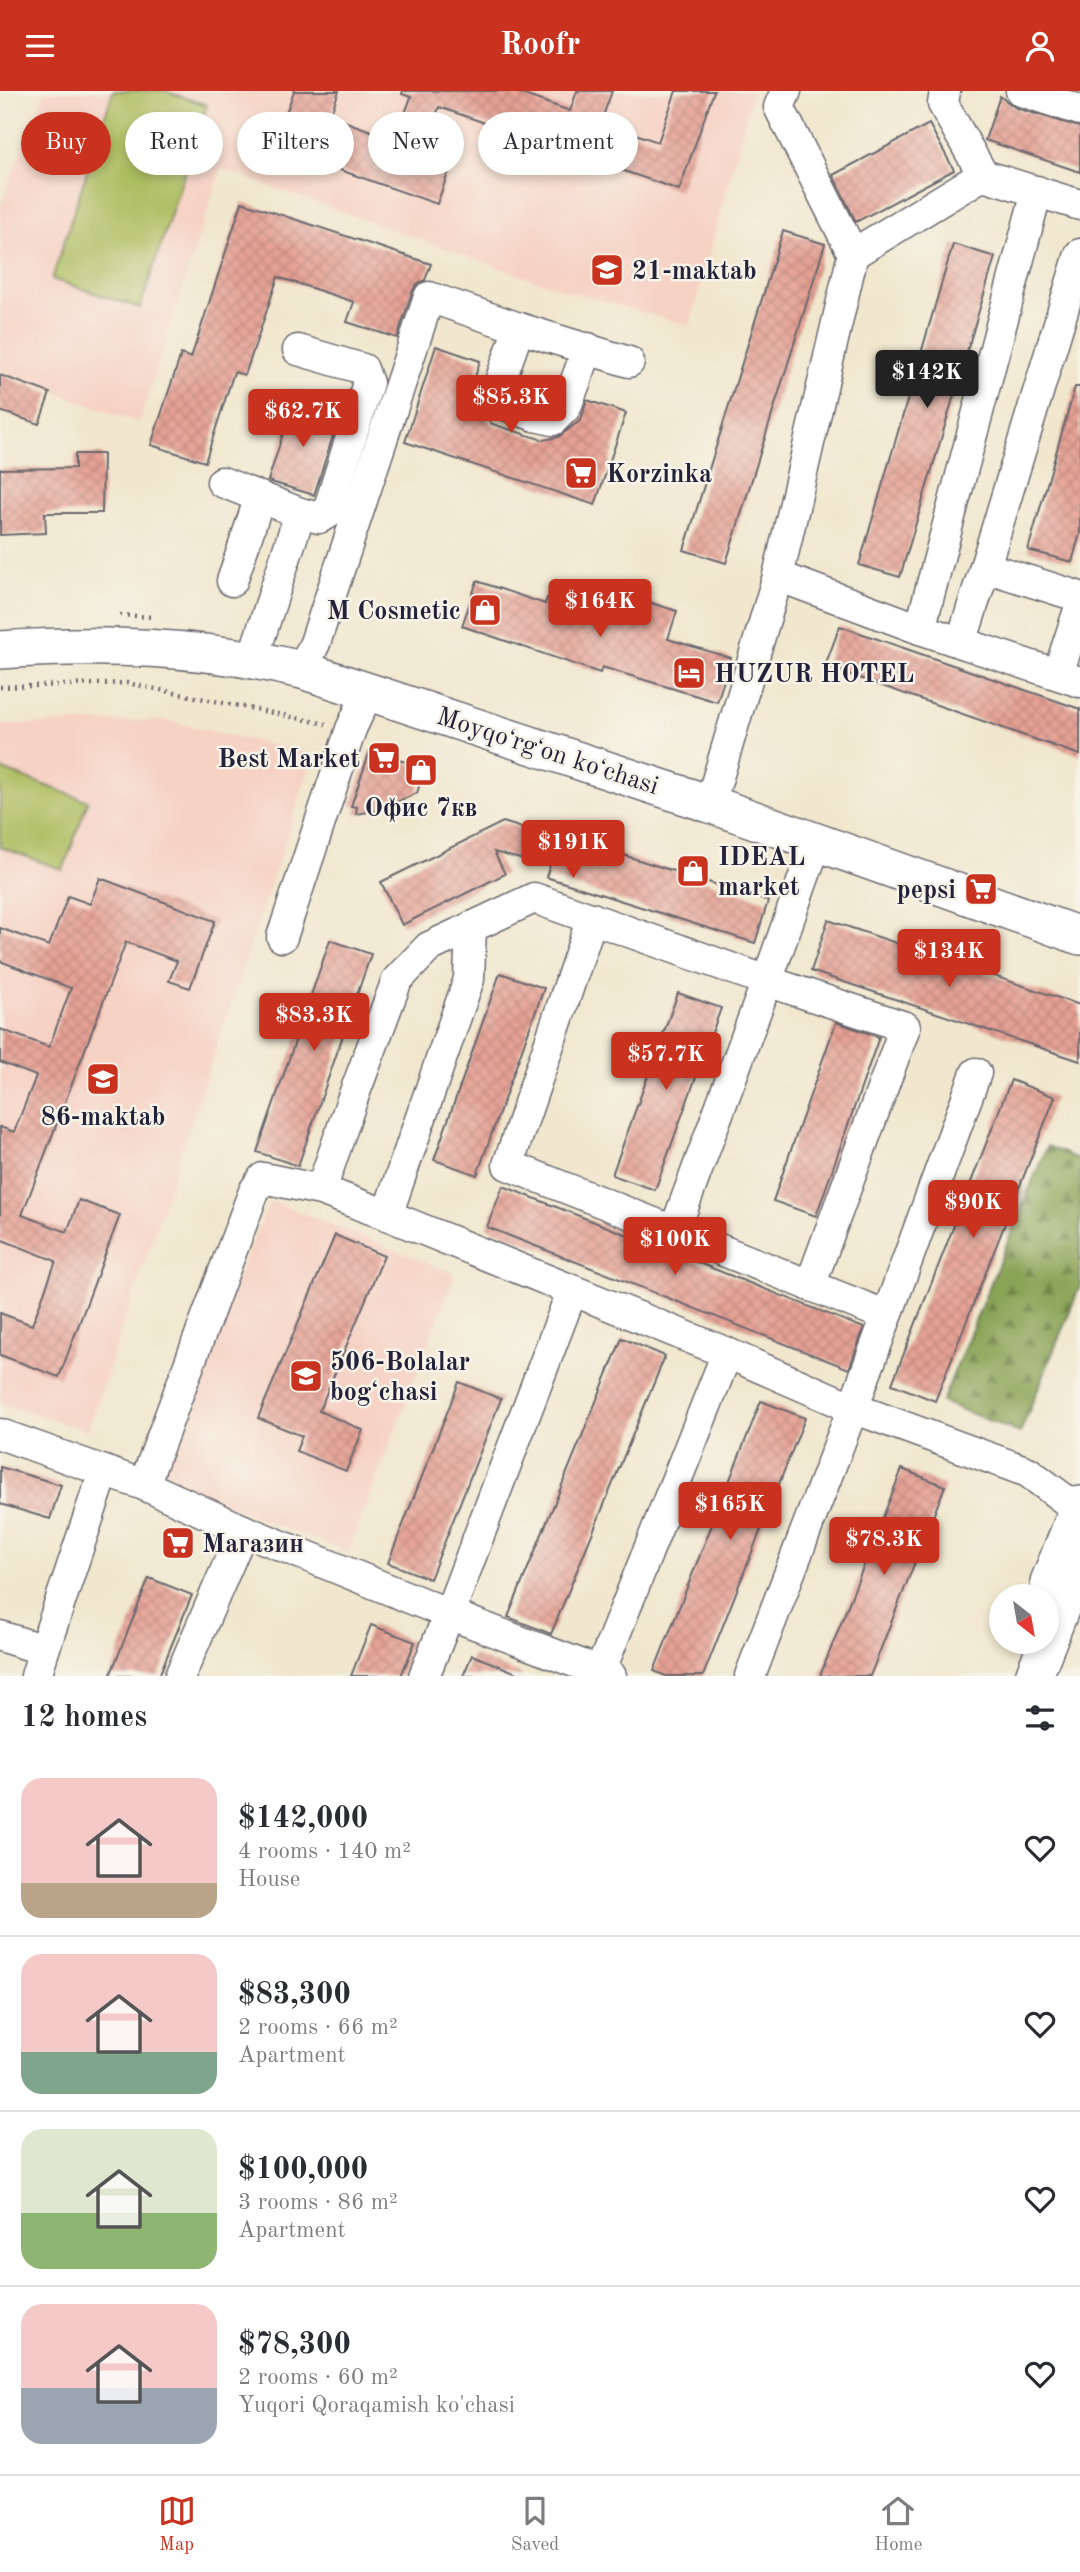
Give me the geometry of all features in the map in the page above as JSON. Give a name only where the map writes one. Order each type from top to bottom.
[{"type":"main road","name":"Moyqoʻrgʻon koʻchasi","points":[[0,650],[131,646],[253,659],[302,670],[710,804],[1080,936]]},
{"type":"main road","points":[[1049,1584],[1079,1508]]},
{"type":"main road","points":[[1034,1676],[1080,1559]]},
{"type":"main road","points":[[1012,1676],[1021,1654]]},
{"type":"lane","points":[[710,804],[778,576],[853,254],[779,107],[786,91]]},
{"type":"lane","points":[[945,91],[943,104],[983,175],[1080,205]]},
{"type":"lane","points":[[1021,91],[1080,110]]},
{"type":"lane","points":[[853,254],[983,175]]},
{"type":"lane","points":[[920,629],[1037,191]]},
{"type":"lane","points":[[961,643],[1080,254]]},
{"type":"lane","points":[[302,670],[315,643],[429,297],[629,362]]},
{"type":"lane","points":[[519,328],[496,393],[498,401],[535,416],[553,420],[566,407],[588,348]]},
{"type":"lane","points":[[222,482],[300,513],[319,518],[327,514],[368,383],[363,369],[298,350]]},
{"type":"lane","points":[[232,581],[260,497]]},
{"type":"lane","points":[[253,659],[300,513]]},
{"type":"lane","points":[[985,567],[1080,597]]},
{"type":"lane","points":[[778,576],[920,629],[1069,678],[1080,607]]},
{"type":"lane","points":[[282,937],[351,729],[369,690]]},
{"type":"lane","points":[[674,1232],[816,843]]},
{"type":"lane","points":[[321,1190],[397,980],[429,947],[534,898],[905,1027],[810,1286]]},
{"type":"lane","points":[[592,918],[508,1165],[887,1316]]},
{"type":"lane","points":[[387,1215],[469,979],[471,927]]},
{"type":"lane","points":[[750,1676],[853,1408],[976,1073]]},
{"type":"lane","points":[[144,1485],[254,1191],[263,1178],[321,1190],[387,1215],[727,1353],[853,1408],[1028,1472],[1079,1508]]},
{"type":"lane","points":[[424,1676],[572,1291]]},
{"type":"lane","points":[[0,1434],[144,1485],[243,1530],[605,1674],[727,1353]]},
{"type":"lane","points":[[0,1636],[40,1663],[104,1471]]},
{"type":"lane","points":[[180,1676],[243,1530]]},
{"type":"path","points":[[0,687],[127,683],[351,729]]},
{"type":"shaded area","name":"21-maktab","points":[[45,91],[753,91],[690,326],[554,287],[238,175],[354,175],[354,112],[237,112],[237,175],[223,170],[223,112],[125,112],[125,175],[219,175],[139,423],[0,372],[0,206],[21,152],[21,175],[111,175],[111,112],[37,112]]},
{"type":"shaded area","name":"86-maktab","points":[[164,720],[314,755],[88,1431],[0,1403],[0,725]]},
{"type":"shaded area","name":"506-Bolalar bogʻchasi","points":[[270,1200],[455,1274],[348,1552],[153,1478]]},
{"type":"green space","points":[[113,91],[165,91],[207,105],[205,112],[125,112],[125,175],[184,175],[140,308],[52,279],[86,175],[111,175],[111,112],[106,112]]},
{"type":"green space","points":[[0,769],[88,801],[63,870],[0,847]]},
{"type":"green space","points":[[1047,1146],[1080,1160],[1080,1286],[1020,1433],[942,1402]]},
{"type":"building","points":[[294,91],[339,91],[331,112],[286,112]]},
{"type":"building","points":[[402,91],[513,91],[570,111],[577,91],[612,91],[605,112],[478,112],[478,120],[464,116],[464,112],[439,107],[437,112],[405,112],[411,97],[402,94]]},
{"type":"building","points":[[676,91],[714,91],[679,190],[636,175],[638,175],[638,135],[658,142]]},
{"type":"building","points":[[1000,96],[1016,108],[1080,127],[1080,172],[985,140]]},
{"type":"building","points":[[929,124],[954,170],[856,222],[833,175]]},
{"type":"building","points":[[354,125],[368,130],[368,175],[447,175],[437,204],[354,175]]},
{"type":"building","points":[[242,202],[431,264],[425,280],[417,284],[412,292],[397,338],[347,322],[354,302],[278,277],[245,375],[234,372],[205,462],[151,445],[181,354],[191,358]]},
{"type":"building","points":[[783,231],[825,244],[726,563],[684,550]]},
{"type":"building","points":[[953,244],[995,257],[900,577],[859,565]]},
{"type":"building","points":[[436,346],[480,361],[473,383],[483,412],[492,424],[543,440],[558,437],[581,420],[587,400],[626,413],[595,505],[405,442]]},
{"type":"building","points":[[0,375],[50,393],[39,424],[0,411]]},
{"type":"building","points":[[1075,387],[1080,387],[1080,533],[1072,562],[1028,550]]},
{"type":"building","points":[[293,402],[339,417],[314,495],[268,481]]},
{"type":"building","points":[[75,454],[103,454],[102,513],[45,513],[46,533],[0,535],[0,469],[75,468]]},
{"type":"building","points":[[477,581],[545,604],[547,598],[569,605],[573,595],[640,618],[645,601],[677,611],[668,639],[731,658],[717,702],[602,667],[600,673],[462,626]]},
{"type":"building","points":[[840,626],[1080,709],[1080,755],[825,666]]},
{"type":"building","points":[[370,751],[425,768],[417,793],[379,810],[356,814],[357,807],[351,806]]},
{"type":"building","points":[[503,822],[558,839],[560,835],[768,901],[755,943],[546,877],[555,850],[531,862],[494,852],[505,874],[402,925],[381,882]]},
{"type":"building","points":[[100,878],[215,921],[190,988],[169,981],[177,961],[126,942],[22,1215],[67,1232],[79,1200],[120,1215],[59,1377],[0,1355],[0,1313],[32,1325],[56,1261],[0,1239],[0,1127],[14,1132],[36,1076],[0,1062],[0,1029],[49,1047],[71,988],[0,961],[0,928],[49,946],[68,896],[90,904]]},
{"type":"building","points":[[828,920],[1080,1005],[1080,1061],[811,971]]},
{"type":"building","points":[[330,940],[371,954],[298,1166],[257,1152]]},
{"type":"building","points":[[500,973],[544,988],[477,1175],[434,1160]]},
{"type":"building","points":[[678,993],[721,1008],[655,1190],[612,1175]]},
{"type":"building","points":[[836,1022],[879,1037],[816,1216],[773,1201]]},
{"type":"building","points":[[1011,1080],[1055,1097],[935,1401],[892,1384]]},
{"type":"building","points":[[503,1186],[864,1328],[849,1369],[487,1227]]},
{"type":"building","points":[[335,1235],[384,1256],[319,1411],[363,1430],[346,1471],[296,1451],[302,1436],[258,1418]]},
{"type":"building","points":[[622,1338],[665,1356],[551,1634],[508,1617]]},
{"type":"building","points":[[459,1382],[501,1399],[430,1579],[388,1563]]},
{"type":"building","points":[[761,1401],[805,1418],[703,1676],[666,1676],[654,1671]]},
{"type":"building","points":[[0,1467],[61,1485],[50,1519],[0,1504]]},
{"type":"building","points":[[902,1469],[945,1486],[870,1676],[820,1676]]},
{"type":"building","points":[[149,1578],[192,1595],[159,1676],[110,1676]]},
{"type":"building","points":[[371,1625],[415,1642],[401,1676],[351,1676]]},
{"type":"building","points":[[472,1655],[522,1675],[463,1676]]},
{"type":"place","name":"21-maktab","points":[[607,270]]},
{"type":"place","name":"Korzinka","points":[[581,473]]},
{"type":"place","name":"M Cosmetic","points":[[485,610]]},
{"type":"place","name":"HUZUR HOTEL","points":[[689,673]]},
{"type":"place","name":"Best Market","points":[[384,758]]},
{"type":"place","name":"Офис 7кв","points":[[421,770]]},
{"type":"place","name":"IDEAL market","points":[[693,871]]},
{"type":"place","name":"pepsi","points":[[981,889]]},
{"type":"place","name":"86-maktab","points":[[103,1079]]},
{"type":"place","name":"506-Bolalar bogʻchasi","points":[[306,1376]]},
{"type":"place","name":"Магазин","points":[[178,1543]]}]
